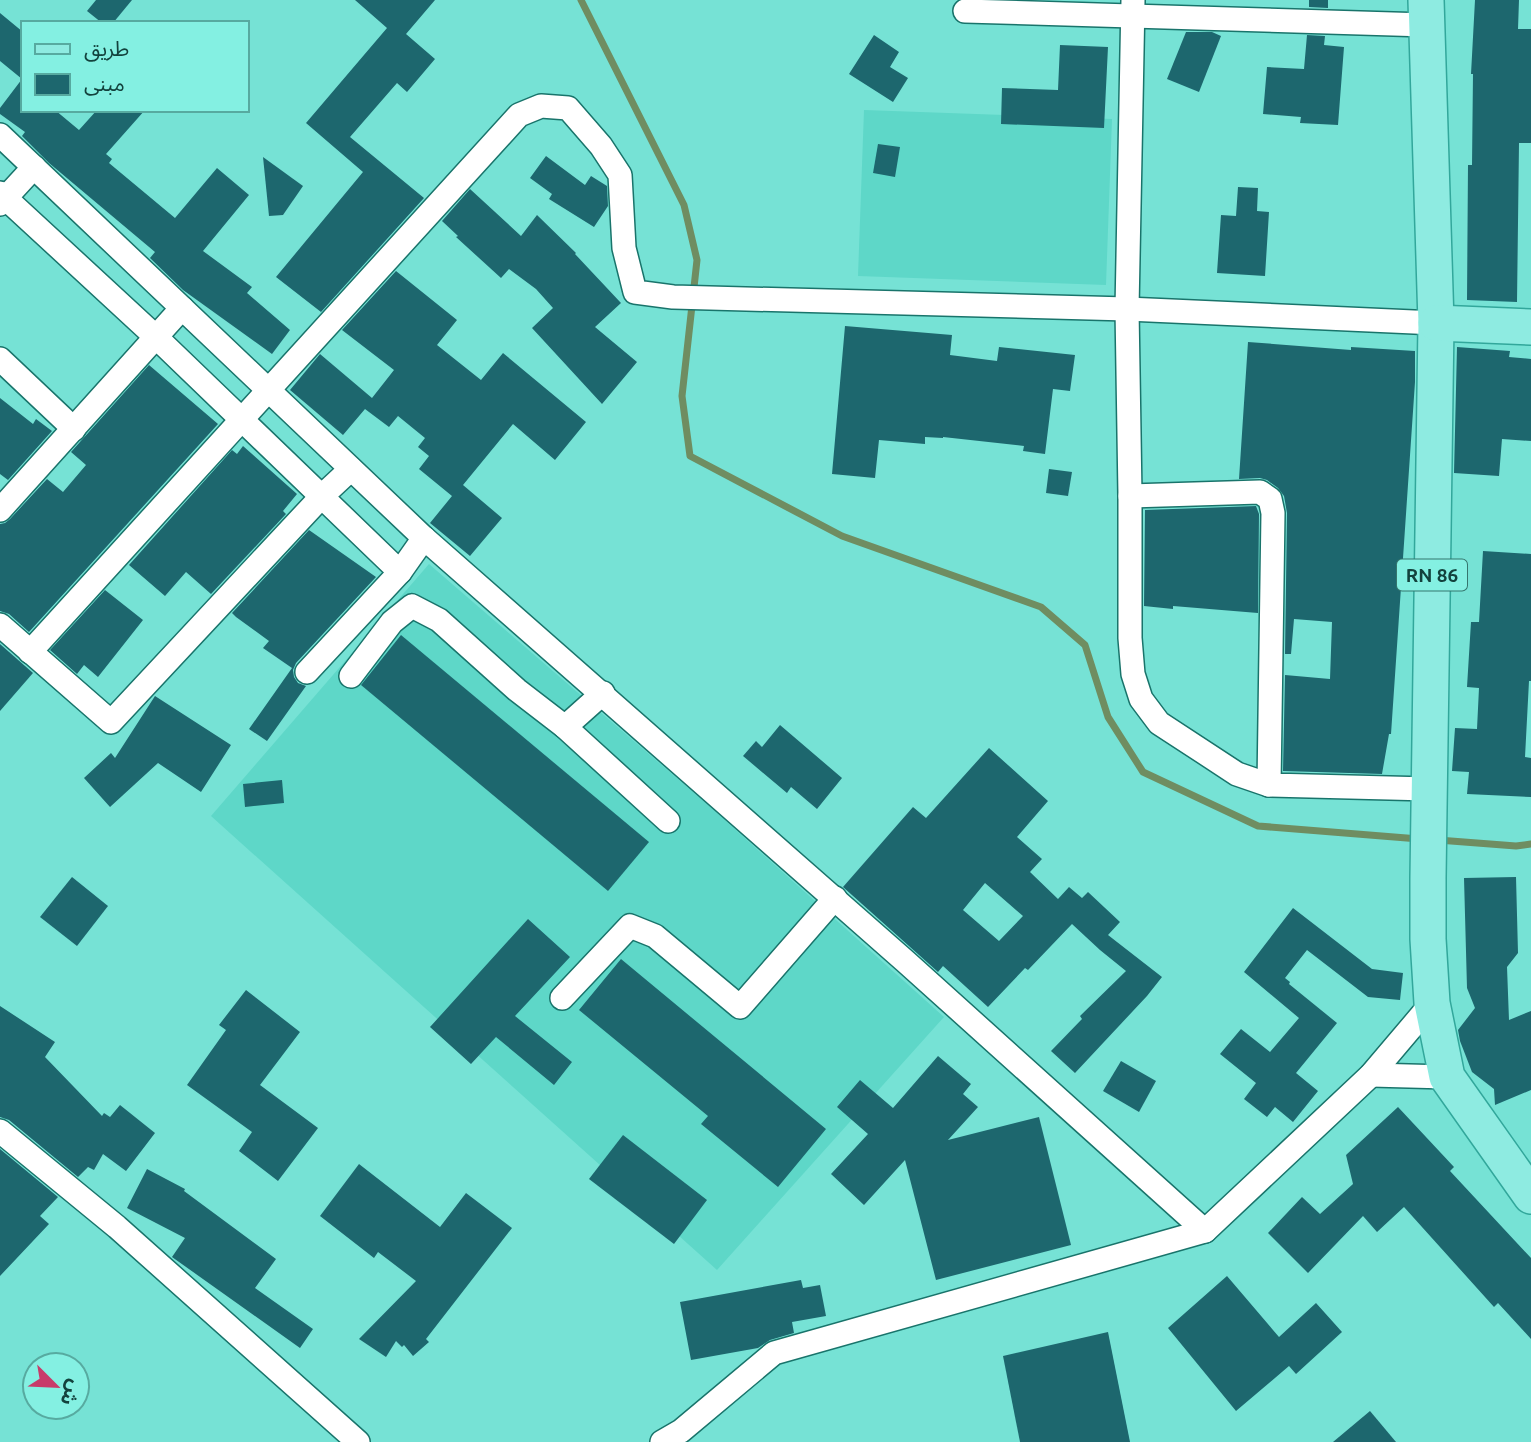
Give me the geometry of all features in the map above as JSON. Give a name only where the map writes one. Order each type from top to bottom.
[{"type":"main road","name":"RN 86","points":[[1426,13],[1436,323],[1428,878],[1432,1003],[1447,1077],[1531,1196]]},
{"type":"main road","points":[[1436,323],[1531,327]]},
{"type":"street","points":[[965,11],[1133,8],[1426,13]]},
{"type":"street","points":[[1133,8],[1127,309],[1130,638],[1133,674],[1140,699],[1159,723],[1237,774],[1269,786],[1429,789]]},
{"type":"street","points":[[30,652],[519,115],[541,106],[568,107],[601,146],[620,175],[624,248],[635,292],[673,297],[1127,309],[1436,323]]},
{"type":"street","points":[[0,135],[424,538],[835,898],[1205,1231]]},
{"type":"street","points":[[34,167],[2,198],[157,338],[400,572]]},
{"type":"street","points":[[0,510],[182,308]]},
{"type":"street","points":[[0,359],[74,429]]},
{"type":"street","points":[[0,625],[111,722],[322,496],[351,469]]},
{"type":"street","points":[[1130,496],[1260,492],[1270,499],[1273,513],[1269,786]]},
{"type":"street","points":[[307,673],[400,572],[424,538]]},
{"type":"street","points":[[351,676],[392,622],[412,606],[439,620],[517,690],[565,727],[668,821]]},
{"type":"street","points":[[565,727],[603,694]]},
{"type":"street","points":[[562,998],[630,926],[655,936],[740,1007],[835,898]]},
{"type":"street","points":[[662,1442],[681,1431],[774,1353],[1205,1231],[1371,1075],[1432,1003]]},
{"type":"street","points":[[1371,1075],[1447,1077]]},
{"type":"street","points":[[0,1131],[117,1227],[358,1442]]},
{"type":"shaded area","points":[[864,110],[1112,119],[1106,285],[858,276]]},
{"type":"shaded area","points":[[429,564],[709,806],[944,1017],[717,1270],[211,816]]},
{"type":"building","points":[[96,0],[132,0],[115,21],[100,21],[87,11]]},
{"type":"building","points":[[355,0],[435,0],[406,34],[435,59],[407,92],[397,83],[350,137],[424,198],[321,312],[276,277],[363,172],[306,123],[387,28]]},
{"type":"building","points":[[1309,0],[1328,0],[1328,8],[1309,7]]},
{"type":"building","points":[[1475,0],[1519,0],[1518,29],[1531,29],[1531,143],[1519,143],[1517,302],[1467,300],[1468,165],[1472,165],[1471,74]]},
{"type":"building","points":[[0,13],[21,30],[21,78],[0,61]]},
{"type":"building","points":[[1186,32],[1212,32],[1221,36],[1199,92],[1167,79]]},
{"type":"building","points":[[874,35],[899,52],[890,67],[908,78],[893,102],[849,74]]},
{"type":"building","points":[[1307,35],[1325,36],[1324,45],[1344,47],[1338,125],[1300,123],[1301,117],[1263,114],[1267,67],[1304,69]]},
{"type":"building","points":[[1060,45],[1108,47],[1104,128],[1001,124],[1002,88],[1058,90]]},
{"type":"building","points":[[21,80],[21,112],[57,112],[79,130],[95,112],[143,112],[106,154],[112,159],[109,163],[175,218],[217,168],[249,195],[203,251],[252,287],[247,293],[290,330],[272,354],[183,290],[150,258],[155,252],[49,163],[22,136],[25,132],[0,114],[0,108]]},
{"type":"building","points":[[878,144],[900,147],[895,177],[873,173]]},
{"type":"building","points":[[546,156],[585,185],[591,176],[607,186],[608,206],[594,227],[549,199],[552,194],[530,178]]},
{"type":"building","points":[[263,157],[303,186],[283,215],[269,216]]},
{"type":"building","points":[[1238,187],[1258,188],[1257,211],[1269,212],[1265,276],[1217,273],[1221,215],[1236,216]]},
{"type":"building","points":[[470,189],[521,236],[537,215],[621,303],[595,327],[637,362],[602,404],[532,328],[553,308],[536,289],[509,269],[501,278],[442,221]]},
{"type":"building","points":[[396,271],[457,320],[437,345],[481,380],[503,353],[586,422],[555,460],[513,424],[463,485],[502,518],[470,556],[430,523],[452,496],[419,469],[429,456],[418,447],[425,438],[398,416],[389,427],[365,409],[343,435],[290,390],[320,354],[372,398],[394,370],[342,330]]},
{"type":"building","points":[[845,326],[952,335],[950,355],[997,361],[999,347],[1075,355],[1070,391],[1053,389],[1045,454],[1023,451],[1024,446],[943,437],[925,437],[925,444],[879,440],[875,478],[832,474]]},
{"type":"building","points":[[1248,342],[1351,350],[1351,347],[1415,351],[1391,734],[1382,774],[1283,771],[1285,675],[1330,679],[1332,622],[1294,619],[1291,654],[1285,654],[1287,513],[1284,496],[1267,480],[1239,479]]},
{"type":"building","points":[[1457,347],[1510,351],[1509,357],[1531,359],[1531,441],[1502,439],[1499,476],[1454,473]]},
{"type":"building","points":[[149,365],[218,424],[29,632],[9,614],[0,611],[0,524],[10,519],[47,479],[63,492],[86,465],[71,452]]},
{"type":"building","points":[[0,398],[33,424],[36,419],[52,431],[8,480],[0,474]]},
{"type":"building","points":[[243,446],[297,494],[283,511],[286,514],[211,594],[186,572],[165,596],[129,565],[232,450],[237,454]]},
{"type":"building","points":[[1049,469],[1072,472],[1068,496],[1046,493]]},
{"type":"building","points":[[1256,506],[1259,514],[1258,613],[1144,606],[1145,510]]},
{"type":"building","points":[[309,530],[376,577],[296,663],[294,677],[298,683],[306,686],[267,741],[249,729],[292,668],[263,648],[269,641],[232,613]]},
{"type":"building","points":[[1483,551],[1531,554],[1531,681],[1525,757],[1531,758],[1531,797],[1467,794],[1469,772],[1452,771],[1455,728],[1477,729],[1479,688],[1467,687],[1471,622],[1479,622]]},
{"type":"building","points":[[105,590],[143,620],[98,677],[84,665],[77,674],[50,650]]},
{"type":"building","points":[[401,635],[649,842],[608,891],[361,685]]},
{"type":"building","points":[[0,644],[33,673],[0,711]]},
{"type":"building","points":[[155,696],[231,745],[201,792],[158,763],[110,807],[84,778],[111,753],[115,758]]},
{"type":"building","points":[[780,725],[842,778],[817,809],[791,787],[787,793],[743,756],[756,741],[762,747]]},
{"type":"building","points":[[989,748],[1048,801],[1017,837],[1042,859],[1030,872],[1058,899],[1069,887],[1082,898],[1088,892],[1120,922],[1108,935],[1162,977],[1075,1073],[1051,1051],[1082,1019],[1080,1016],[1126,971],[1072,924],[988,1007],[943,966],[938,972],[843,887],[913,807],[926,818]],"holes":[[[985,883],[1023,916],[999,941],[963,910]]]},
{"type":"building","points":[[282,780],[284,803],[245,807],[243,784]]},
{"type":"building","points":[[72,877],[108,906],[77,946],[40,917]]},
{"type":"building","points":[[1516,877],[1518,953],[1507,967],[1509,1020],[1531,1011],[1531,1090],[1495,1105],[1494,1089],[1472,1072],[1458,1030],[1475,1008],[1467,988],[1464,878]]},
{"type":"building","points":[[1293,908],[1372,969],[1403,973],[1400,1000],[1368,997],[1307,950],[1285,978],[1337,1023],[1296,1073],[1318,1091],[1293,1122],[1275,1107],[1267,1117],[1244,1099],[1256,1083],[1220,1054],[1241,1029],[1270,1052],[1299,1018],[1244,972]]},
{"type":"building","points":[[528,919],[570,957],[515,1016],[572,1062],[554,1085],[496,1037],[471,1064],[430,1027]]},
{"type":"building","points":[[621,959],[826,1129],[778,1187],[701,1124],[708,1116],[579,1010]]},
{"type":"building","points":[[246,990],[300,1032],[260,1085],[318,1128],[278,1181],[239,1151],[252,1132],[187,1085],[226,1030],[219,1025]]},
{"type":"building","points":[[0,1006],[55,1042],[45,1057],[102,1116],[104,1113],[110,1117],[120,1105],[155,1133],[126,1171],[103,1154],[94,1170],[88,1167],[78,1177],[9,1120],[0,1117]]},
{"type":"building","points":[[938,1056],[971,1084],[963,1094],[978,1107],[948,1140],[1039,1117],[1071,1245],[936,1280],[905,1160],[864,1205],[831,1174],[868,1134],[837,1107],[860,1080],[893,1108]]},
{"type":"building","points":[[1121,1061],[1156,1081],[1139,1112],[1103,1091]]},
{"type":"building","points":[[1398,1107],[1454,1167],[1450,1171],[1531,1258],[1531,1339],[1498,1303],[1494,1307],[1404,1207],[1377,1232],[1363,1216],[1308,1273],[1268,1233],[1302,1197],[1320,1214],[1353,1184],[1346,1155]]},
{"type":"building","points":[[623,1135],[707,1200],[674,1244],[589,1179]]},
{"type":"building","points":[[0,1149],[58,1197],[40,1216],[49,1224],[0,1276]]},
{"type":"building","points":[[359,1164],[440,1227],[466,1193],[512,1228],[426,1339],[429,1342],[413,1356],[404,1345],[402,1347],[396,1341],[386,1357],[359,1339],[416,1281],[378,1252],[374,1258],[320,1216]]},
{"type":"building","points":[[147,1169],[185,1189],[184,1191],[276,1259],[255,1288],[313,1329],[300,1348],[172,1257],[185,1238],[127,1208]]},
{"type":"building","points":[[1227,1276],[1279,1337],[1316,1303],[1342,1332],[1296,1374],[1289,1366],[1236,1411],[1168,1328]]},
{"type":"building","points":[[801,1280],[803,1288],[820,1285],[826,1316],[792,1322],[794,1333],[770,1340],[758,1348],[691,1360],[680,1302]]},
{"type":"building","points":[[1108,1332],[1130,1442],[1020,1442],[1003,1356]]},
{"type":"building","points":[[1370,1411],[1396,1442],[1333,1442]]},
{"type":"waterway","points":[[581,0],[684,205],[697,260],[682,396],[690,456],[842,536],[1041,607],[1085,645],[1108,717],[1143,772],[1258,826],[1419,839]]},
{"type":"waterway","points":[[1438,840],[1516,846],[1531,844]]}]
